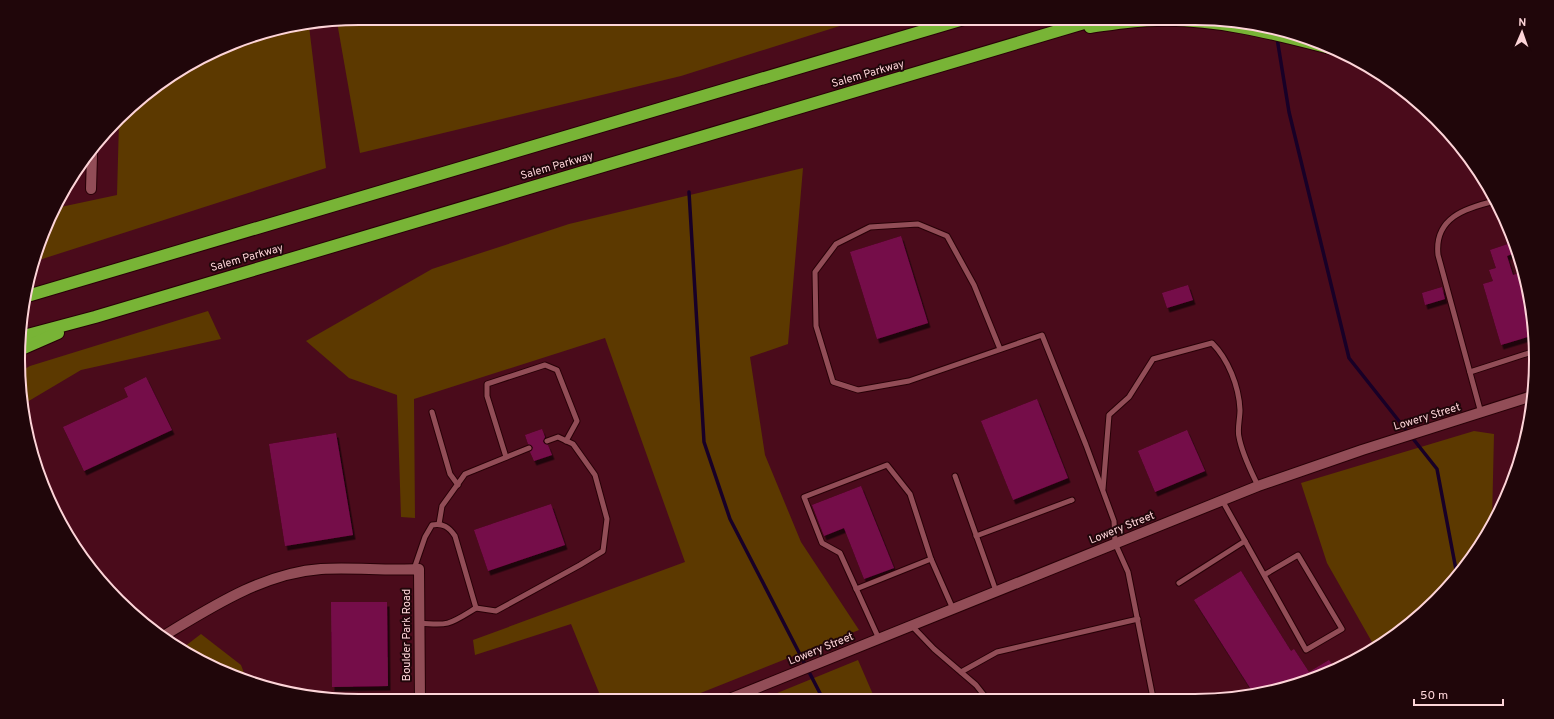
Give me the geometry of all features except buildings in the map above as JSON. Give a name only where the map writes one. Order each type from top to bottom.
[{"type":"highway","points":[[31,295],[942,25]]},
{"type":"highway","name":"Salem Parkway","points":[[26,335],[95,317],[1078,25]]},
{"type":"highway","points":[[1055,32],[1109,25]]},
{"type":"highway","points":[[1258,31],[1283,37]]},
{"type":"highway","points":[[26,347],[95,317]]},
{"type":"street","points":[[91,189],[92,159]]},
{"type":"street","name":"Lowery Street","points":[[742,694],[1258,486],[1362,450],[1526,398]]},
{"type":"street","points":[[168,633],[210,608],[272,578],[321,569],[416,569]]},
{"type":"street","name":"Boulder Park Road","points":[[416,569],[419,624],[420,694]]},
{"type":"lane","points":[[1481,412],[1438,255],[1437,244],[1439,234],[1454,216],[1465,209],[1490,202]]},
{"type":"lane","points":[[1000,349],[974,285],[947,236],[918,224],[870,228],[836,244],[815,272],[816,326],[833,382],[858,390],[909,381],[1042,335],[1114,521],[1115,543],[1128,572],[1152,694]]},
{"type":"lane","points":[[1103,491],[1109,415],[1129,397],[1153,359],[1212,343],[1222,353],[1232,377],[1239,399],[1239,437],[1246,460],[1258,486]]},
{"type":"lane","points":[[1470,372],[1529,353]]},
{"type":"lane","points":[[506,457],[486,396],[487,384],[545,365],[557,370],[577,421],[566,441]]},
{"type":"lane","points":[[432,412],[450,474],[458,485]]},
{"type":"lane","points":[[419,624],[443,625],[458,620],[476,608],[496,611],[580,566],[603,551],[607,519],[595,475],[572,444],[558,437],[547,441]]},
{"type":"lane","points":[[439,524],[442,506],[465,474],[529,448]]},
{"type":"lane","points":[[879,639],[840,553],[822,543],[804,497],[887,465],[910,494],[931,559],[953,609]]},
{"type":"lane","points":[[956,476],[996,592]]},
{"type":"lane","points":[[976,536],[1072,500]]},
{"type":"lane","points":[[1222,500],[1245,541],[1264,575],[1306,650],[1342,629],[1298,555],[1264,575]]},
{"type":"lane","points":[[416,569],[425,537],[432,525],[439,524],[450,528],[455,536],[476,608]]},
{"type":"lane","points":[[1179,583],[1245,541]]},
{"type":"lane","points":[[856,589],[931,559]]},
{"type":"lane","points":[[961,672],[997,652],[1138,619]]},
{"type":"lane","points":[[911,625],[934,649],[976,685],[983,694]]},
{"type":"shaded area","points":[[843,25],[681,76],[360,153],[338,26]]},
{"type":"shaded area","points":[[309,29],[326,168],[40,260],[50,231],[62,207],[117,195],[119,127],[139,108],[174,81],[231,50],[273,36]]},
{"type":"shaded area","points":[[803,168],[788,344],[750,357],[765,455],[801,542],[859,630],[698,694],[600,694],[571,624],[475,655],[473,640],[685,562],[605,338],[414,399],[415,518],[401,517],[397,395],[349,378],[306,341],[432,269],[569,224]]},
{"type":"shaded area","points":[[208,311],[221,339],[81,370],[28,402],[25,369]]},
{"type":"shaded area","points":[[1474,431],[1494,434],[1492,512],[1484,527],[1460,563],[1431,596],[1398,625],[1372,643],[1327,563],[1301,483]]},
{"type":"shaded area","points":[[201,634],[241,665],[244,673],[212,660],[186,645]]},
{"type":"shaded area","points":[[858,660],[873,694],[775,694]]},
{"type":"waterway","points":[[1277,38],[1289,112],[1349,358],[1437,469],[1456,568]]},
{"type":"waterway","points":[[689,192],[704,442],[730,519],[820,694]]}]
